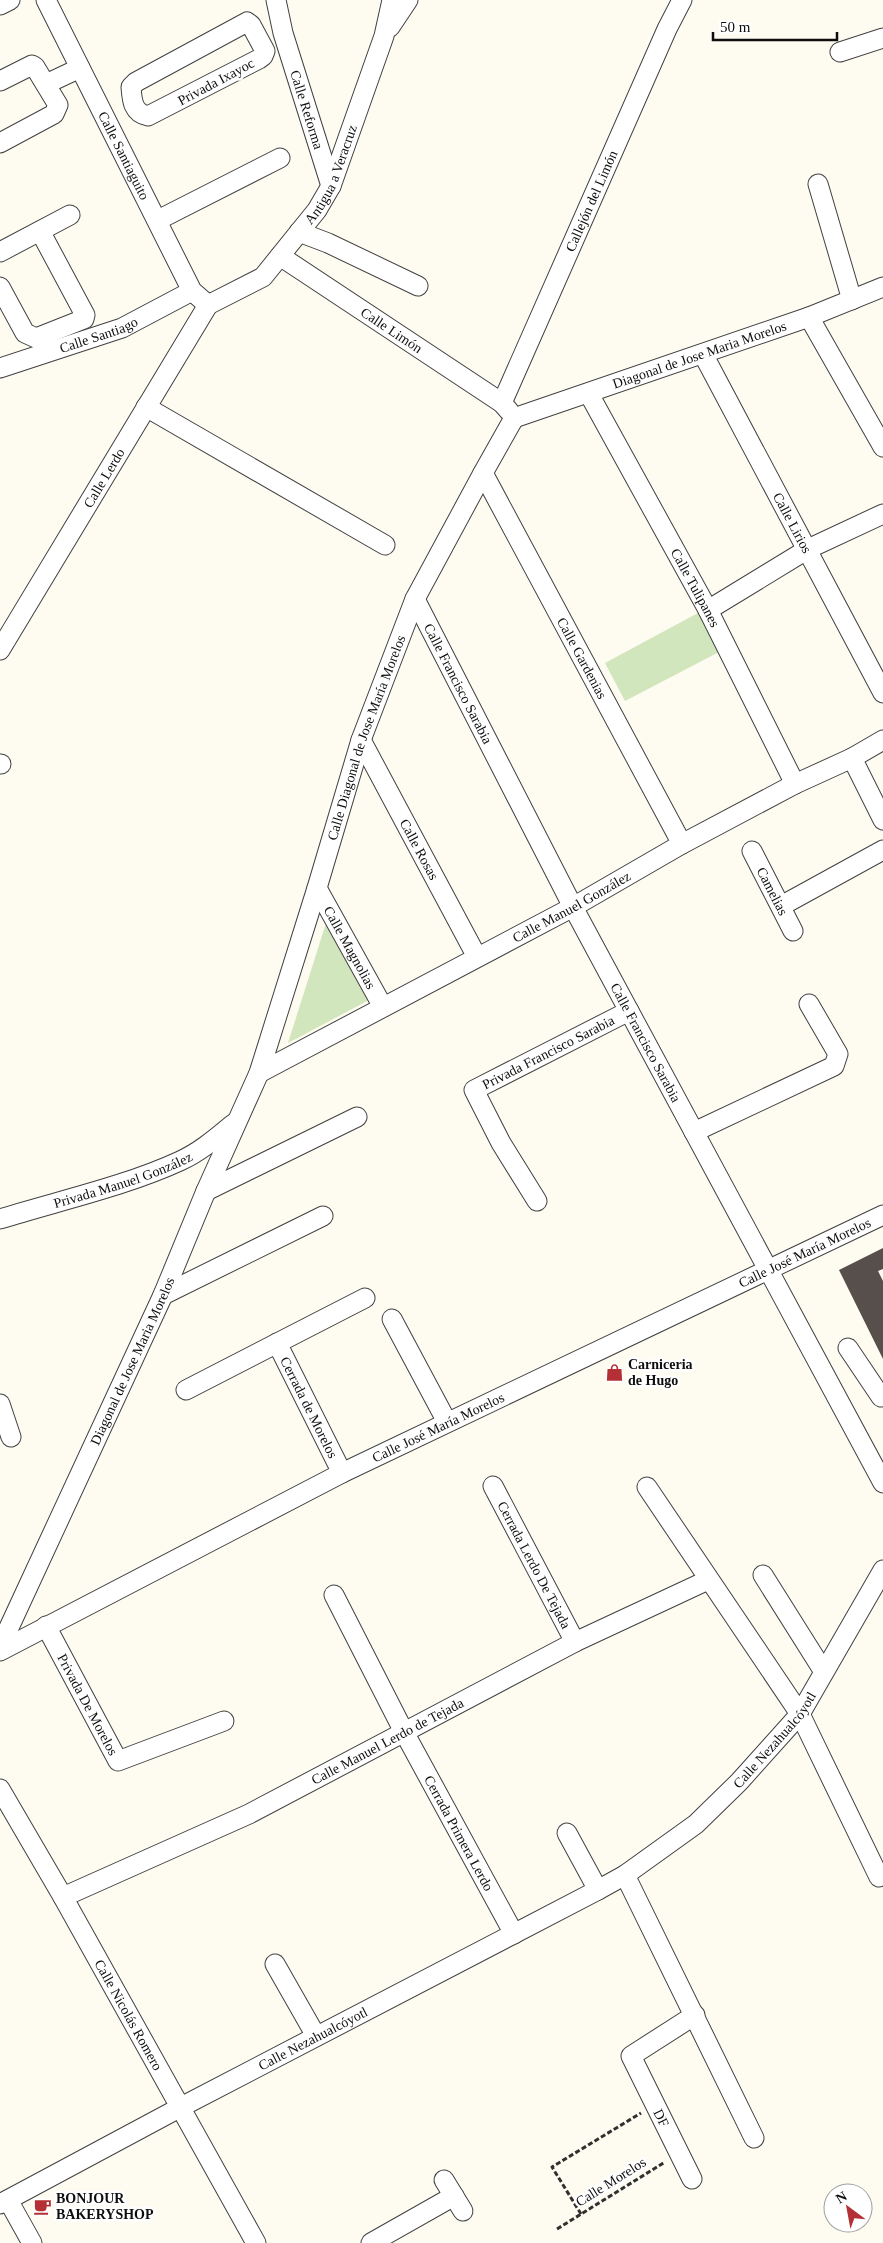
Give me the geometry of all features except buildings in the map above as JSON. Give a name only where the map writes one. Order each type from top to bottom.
[{"type":"street","points":[[0,5],[10,0]]},
{"type":"street","name":"Calle Santiaguito","points":[[46,0],[192,291],[208,305]]},
{"type":"street","name":"Calle Reforma","points":[[263,0],[282,33]]},
{"type":"street","name":"Calle Reforma","points":[[276,0],[282,33],[332,186]]},
{"type":"street","name":"Antigua a Veracruz","points":[[208,305],[263,277],[332,186],[384,36],[392,0]]},
{"type":"street","points":[[384,36],[408,0]]},
{"type":"street","name":"Callejón del Limón","points":[[502,402],[667,29],[682,0]]},
{"type":"street","name":"Privada Ixayoc","points":[[247,22],[251,25],[265,51],[259,59],[148,116],[142,115],[133,105],[131,87],[136,82],[247,22]]},
{"type":"street","points":[[840,52],[883,38]]},
{"type":"street","points":[[0,81],[32,65],[58,105],[58,110],[54,114],[0,143]]},
{"type":"street","points":[[46,84],[80,68]]},
{"type":"street","points":[[107,120],[133,105]]},
{"type":"street","points":[[158,220],[280,158]]},
{"type":"street","points":[[818,184],[852,300]]},
{"type":"street","points":[[0,252],[70,215]]},
{"type":"street","points":[[0,287],[25,333],[36,338],[81,322],[85,315],[40,231]]},
{"type":"street","points":[[299,232],[418,286]]},
{"type":"street","name":"Calle Limón","points":[[280,256],[502,402],[514,418]]},
{"type":"street","name":"Diagonal de Jose Maria Morelos","points":[[514,418],[809,318],[883,287]]},
{"type":"street","name":"Calle Santiago","points":[[0,368],[122,328],[192,291]]},
{"type":"street","name":"Calle Lerdo","points":[[0,650],[208,305]]},
{"type":"street","points":[[809,318],[883,447]]},
{"type":"street","points":[[56,330],[62,348]]},
{"type":"street","name":"Calle Lirios","points":[[703,354],[883,693]]},
{"type":"street","name":"Calle Tulipanes","points":[[589,394],[708,610],[795,784]]},
{"type":"street","points":[[146,407],[385,545]]},
{"type":"street","name":"Calle Diagonal de Jose María Morelos","points":[[259,1073],[361,740],[415,599],[514,418]]},
{"type":"street","name":"Calle Gardenias","points":[[483,473],[682,844]]},
{"type":"street","points":[[708,610],[808,549],[883,514]]},
{"type":"street","name":"Calle Francisco Sarabia","points":[[415,599],[573,907],[883,1483]]},
{"type":"street","name":"Calle Rosas","points":[[361,740],[477,957]]},
{"type":"street","name":"Calle Manuel González","points":[[259,1073],[573,907],[682,844],[795,784],[852,758],[883,740]]},
{"type":"street","points":[[852,758],[883,820]]},
{"type":"street","points":[[782,906],[883,850]]},
{"type":"street","name":"Camelias","points":[[752,851],[794,931]]},
{"type":"street","name":"Calle Magnolias","points":[[317,888],[383,1007]]},
{"type":"street","points":[[694,1132],[834,1066],[838,1054],[809,1004]]},
{"type":"street","name":"Privada Francisco Sarabia","points":[[537,1201],[501,1143],[474,1090],[629,1011]]},
{"type":"street","name":"Diagonal de Jose Maria Morelos","points":[[0,1649],[163,1295],[236,1122],[259,1073]]},
{"type":"street","points":[[206,1192],[357,1117]]},
{"type":"street","name":"Privada Manuel González","points":[[0,1219],[148,1174],[205,1147],[236,1122]]},
{"type":"street","name":"Calle José María Morelos","points":[[0,1649],[342,1473],[883,1215]]},
{"type":"street","points":[[163,1295],[322,1216]]},
{"type":"street","name":"Cerrada de Morelos","points":[[186,1390],[365,1298]]},
{"type":"street","points":[[392,1319],[447,1422]]},
{"type":"street","name":"Cerrada de Morelos","points":[[277,1344],[342,1473]]},
{"type":"street","points":[[848,1348],[882,1398]]},
{"type":"street","points":[[0,1404],[11,1437]]},
{"type":"street","name":"Cerrada Lerdo De Tejada","points":[[493,1486],[575,1642]]},
{"type":"street","points":[[647,1487],[800,1714],[879,1877]]},
{"type":"street","name":"Calle Nezahualcóyotl","points":[[4,2202],[316,2036],[598,1890],[625,1875],[696,1824],[739,1782],[800,1714],[883,1570]]},
{"type":"street","points":[[763,1575],[824,1672]]},
{"type":"street","name":"Calle Manuel Lerdo de Tejada","points":[[63,1897],[249,1814],[575,1642],[708,1580]]},
{"type":"street","points":[[334,1595],[404,1732]]},
{"type":"street","name":"Privada De Morelos","points":[[46,1626],[118,1761],[224,1721]]},
{"type":"street","name":"Cerrada Primera Lerdo","points":[[404,1732],[514,1934]]},
{"type":"street","name":"Calle Nicolás Romero","points":[[0,1789],[63,1897],[256,2243]]},
{"type":"street","points":[[567,1833],[598,1890]]},
{"type":"street","points":[[625,1875],[754,2138]]},
{"type":"street","points":[[275,1964],[316,2036]]},
{"type":"street","name":"DF","points":[[692,2179],[631,2056],[695,2015]]},
{"type":"street","points":[[371,2243],[458,2203],[444,2180]]},
{"type":"street","points":[[4,2202],[32,2243]]},
{"type":"path","points":[[582,2214],[552,2167],[655,2105]]},
{"type":"path","name":"Calle Morelos","points":[[557,2229],[678,2153]]},
{"type":"green space","points":[[698,613],[719,652],[625,701],[605,663]]},
{"type":"green space","points":[[327,920],[371,999],[288,1043]]},
{"type":"place","name":"Carniceria de Hugo","points":[[614,1372]]},
{"type":"place","name":"BONJOUR BAKERYSHOP","points":[[42,2206]]}]
